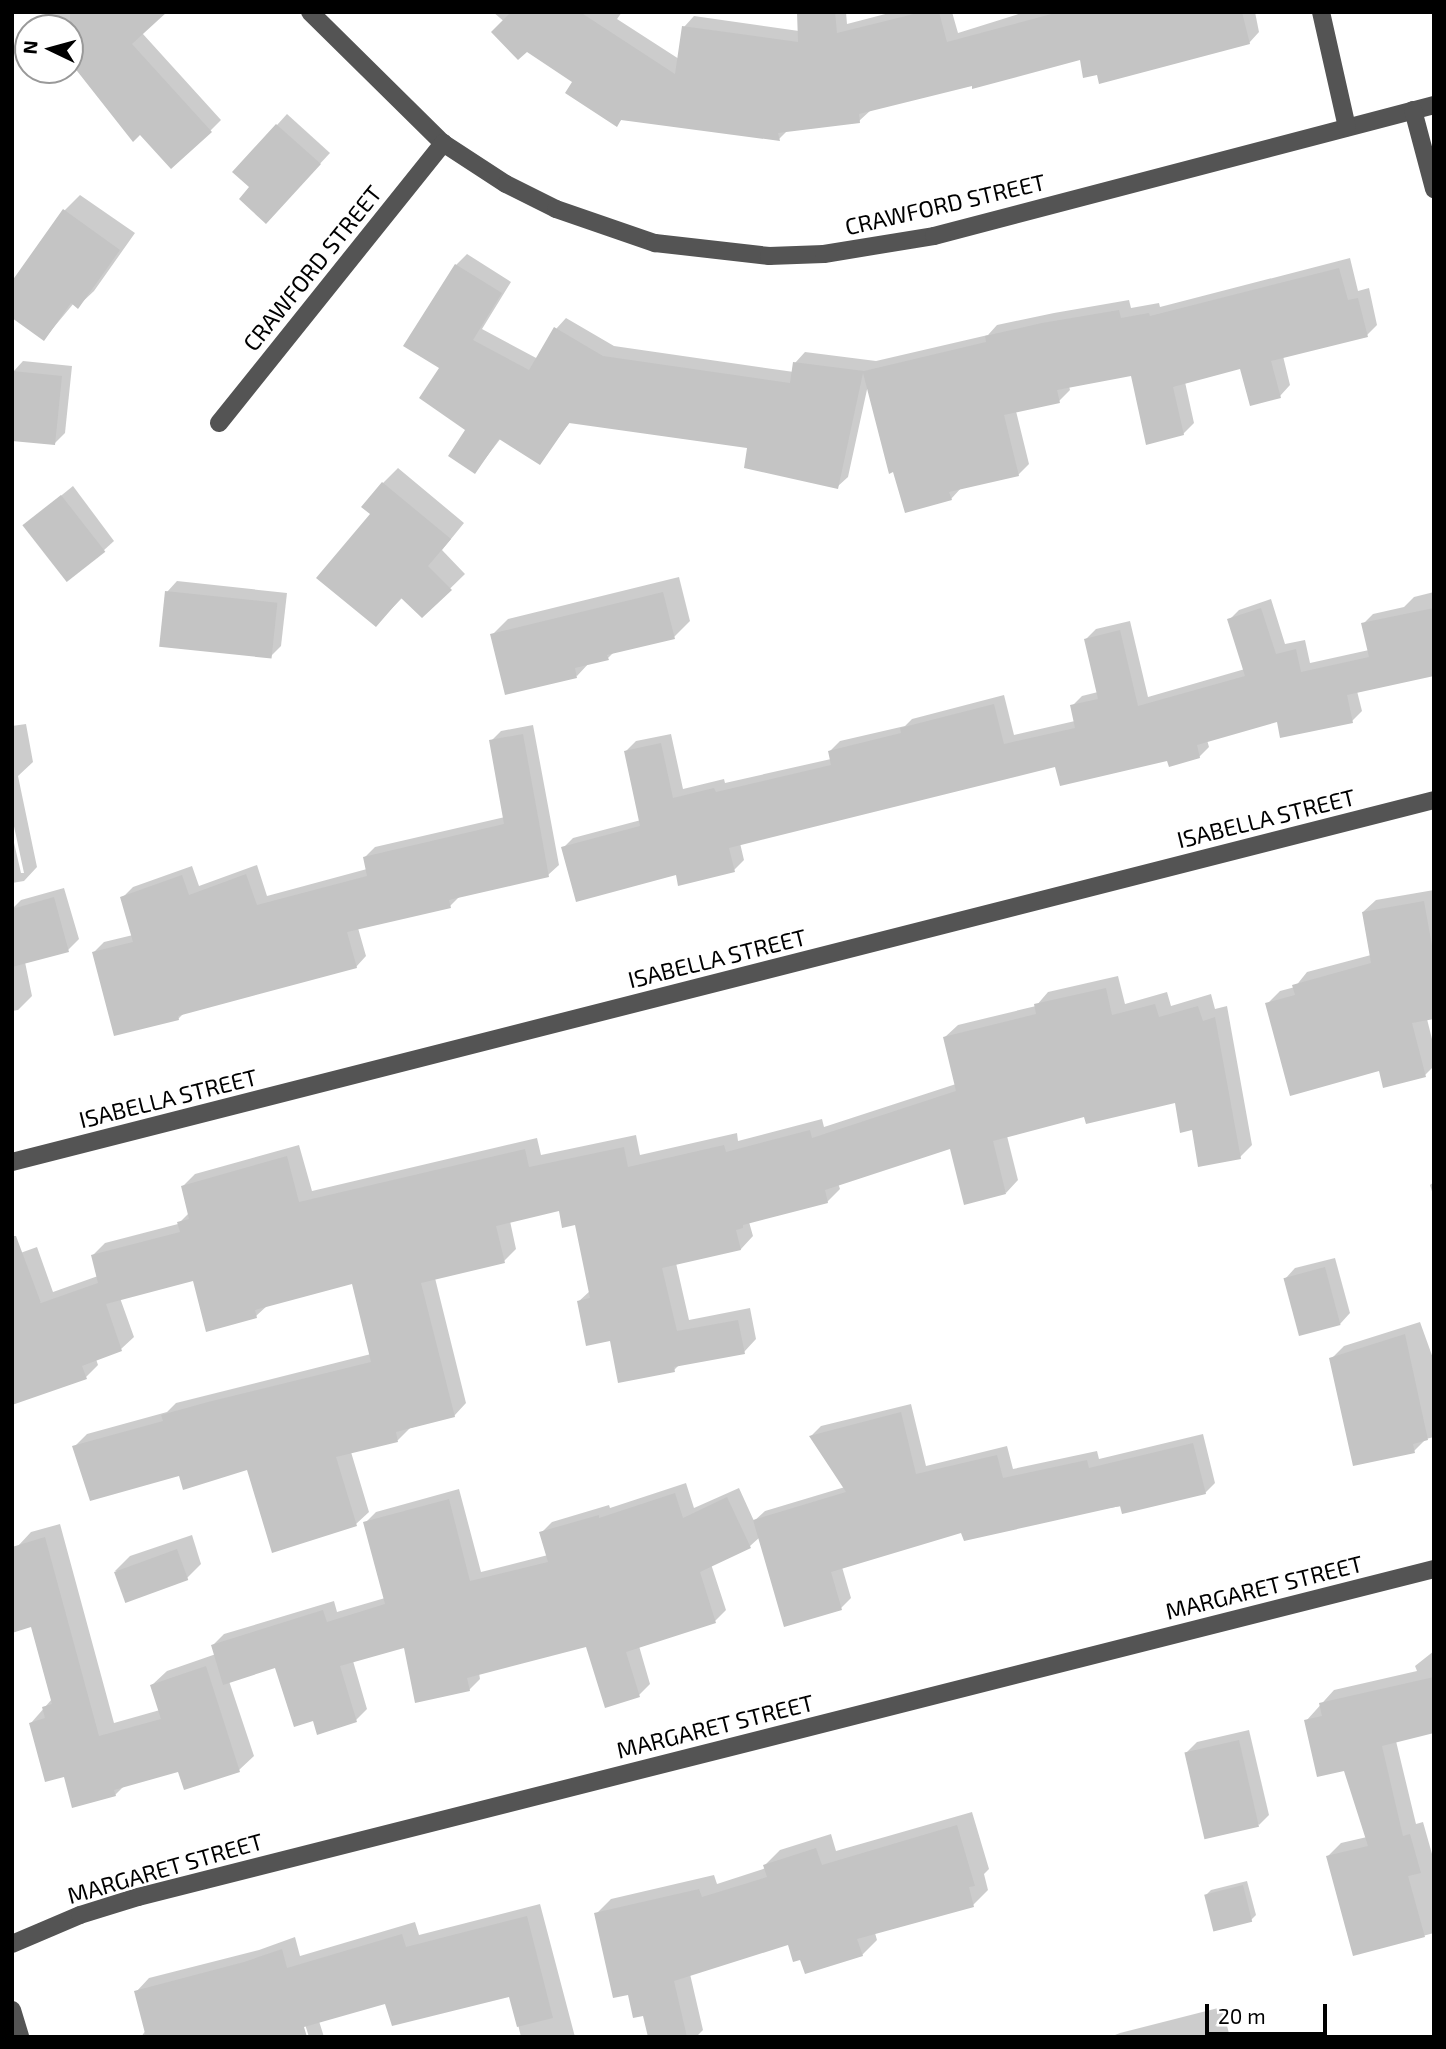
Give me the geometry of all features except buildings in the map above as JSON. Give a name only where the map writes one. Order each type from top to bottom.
[{"type":"street","name":"CRAWFORD STREET","points":[[310,12],[443,143],[506,184],[603,228],[655,243],[769,256],[824,254],[934,236],[1434,105]]},
{"type":"street","points":[[1321,12],[1347,127]]},
{"type":"street","points":[[1413,110],[1434,189]]},
{"type":"street","name":"CRAWFORD STREET","points":[[219,423],[443,143]]},
{"type":"street","name":"ISABELLA STREET","points":[[12,1163],[1434,800]]},
{"type":"street","name":"MARGARET STREET","points":[[12,1944],[80,1915],[138,1896],[1434,1569]]},
{"type":"street","points":[[12,2010],[20,2037]]}]
